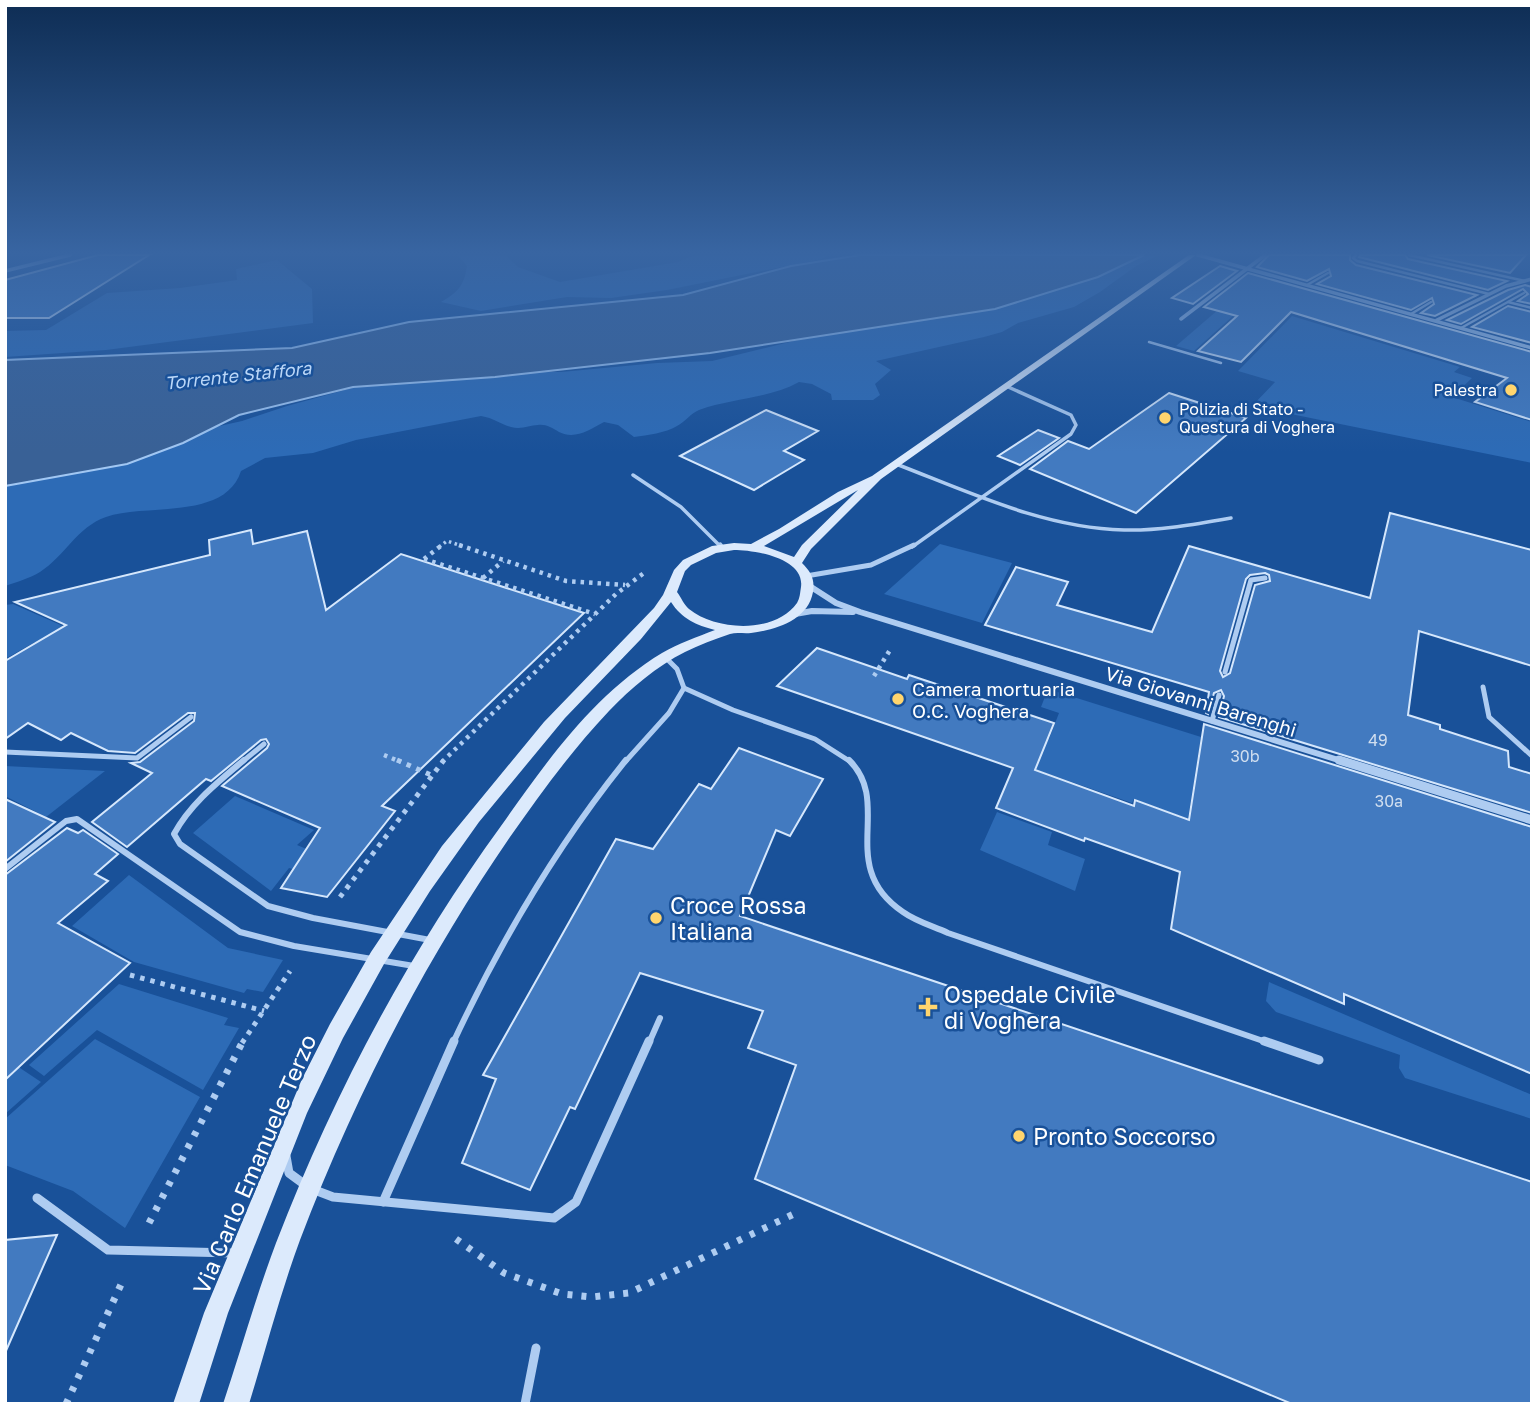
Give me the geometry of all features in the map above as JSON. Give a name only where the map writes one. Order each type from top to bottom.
[{"type":"main road","name":"Via Carlo Emanuele Terzo","points":[[796,564],[806,547],[877,477],[1100,321]]},
{"type":"main road","name":"Via Carlo Emanuele Terzo","points":[[753,547],[771,540],[839,494],[877,477]]},
{"type":"main road","name":"Via Carlo Emanuele Terzo","points":[[186,1404],[240,1253],[318,1066],[394,933],[449,848],[483,804],[578,694],[654,617],[671,592],[673,578],[683,565],[722,548],[753,547],[785,556],[796,564],[807,581]]},
{"type":"main road","points":[[671,592],[676,606],[689,617],[707,626],[753,630],[775,624],[792,615],[807,596],[807,581]]},
{"type":"main road","points":[[236,1404],[287,1244],[310,1188],[374,1050],[417,967],[485,858],[540,783],[614,700],[665,657],[729,630]]},
{"type":"street","points":[[1436,321],[1532,348]]},
{"type":"street","name":"Via Giovanni Barenghi","points":[[807,581],[828,598],[860,612],[1532,820]]},
{"type":"street","name":"Via Giovanni Barenghi","points":[[792,615],[812,611],[860,612]]},
{"type":"lane","points":[[1461,328],[1474,321]]},
{"type":"lane","points":[[1149,342],[1221,363]]},
{"type":"lane","points":[[807,581],[871,565],[909,549],[1071,434],[1076,425],[1071,415],[1006,386]]},
{"type":"lane","points":[[896,464],[1048,518],[1107,529],[1161,529],[1231,518]]},
{"type":"lane","points":[[633,475],[681,505],[701,522],[722,548]]},
{"type":"lane","points":[[1225,672],[1251,580],[1265,578]]},
{"type":"lane","points":[[383,1202],[425,1104],[507,934],[576,823],[642,742],[674,711],[684,688],[677,669],[665,657]]},
{"type":"lane","points":[[1483,687],[1489,717],[1532,756]]},
{"type":"lane","points":[[684,688],[733,710],[823,742],[853,764],[869,793],[865,857],[873,884],[901,911],[948,933],[1319,1060]]},
{"type":"lane","points":[[1212,722],[1219,695]]},
{"type":"lane","points":[[5,752],[137,758],[191,718]]},
{"type":"lane","points":[[264,744],[209,791],[177,825],[174,834],[180,844],[268,905],[313,918],[433,941]]},
{"type":"lane","points":[[5,869],[66,821],[77,819],[240,932],[294,946],[417,967]]},
{"type":"lane","points":[[285,1143],[289,1173],[310,1188],[333,1197],[554,1218],[576,1202],[660,1018]]},
{"type":"lane","points":[[37,1198],[108,1250],[240,1253]]},
{"type":"lane","points":[[525,1404],[536,1348]]},
{"type":"path","points":[[595,614],[424,559],[447,541],[566,581],[627,585]]},
{"type":"path","points":[[483,578],[504,561]]},
{"type":"path","points":[[383,755],[430,775]]},
{"type":"path","points":[[130,975],[264,1011]]},
{"type":"path","points":[[451,1236],[513,1277],[562,1294],[592,1297],[629,1293],[796,1213]]},
{"type":"shaded area","points":[[61,321],[313,321],[313,323],[106,350],[5,357],[5,331],[46,330]]},
{"type":"shaded area","points":[[902,321],[1026,321],[984,337],[876,361],[891,370],[875,384],[880,395],[873,400],[832,400],[831,394],[812,384],[799,382],[775,392],[699,410],[672,428],[634,437],[618,425],[604,422],[582,433],[571,435],[544,425],[511,427],[481,416],[356,440],[313,453],[265,458],[241,471],[232,487],[219,497],[202,504],[106,517],[87,528],[40,572],[5,586],[5,474],[242,421],[363,385],[486,372],[561,372],[712,361],[794,341]]},
{"type":"shaded area","points":[[1205,321],[1228,321],[1194,351],[1176,346]]},
{"type":"shaded area","points":[[1287,321],[1308,321],[1460,367],[1454,372],[1472,378],[1452,397],[1532,422],[1532,463],[1252,406],[1275,382],[1238,371]]},
{"type":"shaded area","points":[[940,544],[1012,563],[982,623],[884,594]]},
{"type":"shaded area","points":[[13,604],[210,691],[184,710],[35,642],[5,659],[5,605]]},
{"type":"shaded area","points":[[1048,689],[1201,737],[1188,819],[1134,799],[1132,803],[1017,763],[1029,733],[1049,739],[1059,713],[1041,707]]},
{"type":"shaded area","points":[[5,766],[105,771],[46,817],[5,796]]},
{"type":"shaded area","points":[[235,796],[314,830],[297,845],[316,853],[301,871],[289,868],[271,891],[193,833]]},
{"type":"shaded area","points":[[997,812],[1052,832],[1048,845],[1085,859],[1075,891],[980,850]]},
{"type":"shaded area","points":[[129,875],[228,948],[283,960],[263,992],[247,989],[244,993],[134,962],[72,926]]},
{"type":"shaded area","points":[[1269,982],[1532,1095],[1532,1119],[1405,1078],[1399,1068],[1400,1055],[1276,1012],[1266,1001]]},
{"type":"shaded area","points":[[119,984],[228,1018],[224,1025],[239,1028],[203,1090],[97,1030],[44,1076],[29,1065]]},
{"type":"shaded area","points":[[95,1039],[200,1097],[125,1228],[73,1191],[5,1165],[5,1119]]},
{"type":"shaded area","points":[[5,1058],[41,1082],[5,1114]]},
{"type":"water","name":"Torrente Staffora","points":[[919,321],[710,353],[495,377],[353,387],[239,415],[183,443],[127,464],[5,486],[5,360],[292,348],[409,322]]},
{"type":"building","points":[[1232,321],[1282,321],[1241,362],[1198,351]]},
{"type":"building","points":[[1320,321],[1420,321],[1532,352],[1532,420],[1475,402],[1507,378]]},
{"type":"building","points":[[1483,321],[1532,321],[1532,343],[1472,327]]},
{"type":"building","points":[[1169,393],[1246,418],[1136,513],[1030,469],[1068,441],[1089,449]]},
{"type":"building","points":[[766,410],[818,431],[784,451],[804,460],[754,490],[680,456]]},
{"type":"building","points":[[1038,430],[1059,438],[1020,465],[998,456]]},
{"type":"building","points":[[1390,513],[1532,550],[1532,666],[1419,631],[1408,715],[1440,725],[1440,729],[1508,751],[1509,767],[1532,774],[1532,813],[1219,717],[1224,696],[1221,690],[1214,693],[1208,714],[1209,692],[985,625],[1016,567],[1068,582],[1057,605],[1152,632],[1189,546],[1370,598]],"holes":[[[1250,575],[1269,575],[1270,581],[1255,585],[1230,673],[1223,677],[1220,671],[1246,579]]]},
{"type":"building","points":[[251,530],[253,544],[307,531],[326,610],[401,554],[584,613],[382,806],[395,811],[327,897],[281,888],[320,828],[222,786],[267,748],[269,744],[266,739],[261,740],[211,781],[206,779],[127,847],[92,822],[152,773],[131,763],[140,762],[194,721],[195,713],[188,713],[135,753],[108,751],[71,733],[61,740],[28,723],[5,739],[5,661],[66,625],[15,602],[210,555],[209,540]]},
{"type":"building","points":[[817,648],[907,679],[909,675],[1054,723],[1035,770],[1134,806],[1135,800],[1189,820],[1204,724],[1532,827],[1532,1074],[1344,994],[1344,1004],[1171,929],[1180,872],[1085,838],[1084,841],[996,808],[1013,768],[777,686]]},
{"type":"building","points":[[739,748],[823,779],[790,836],[776,830],[740,916],[1532,1182],[1532,1404],[1292,1404],[755,1179],[796,1065],[748,1048],[763,1011],[640,973],[575,1109],[570,1107],[530,1190],[462,1163],[496,1079],[483,1075],[616,839],[653,849],[699,784],[711,789]]},
{"type":"building","points":[[5,799],[55,822],[5,862]]},
{"type":"building","points":[[67,828],[78,833],[83,830],[118,854],[95,874],[108,881],[58,923],[130,963],[5,1080],[5,875]]},
{"type":"building","points":[[57,1235],[5,1353],[5,1240]]},
{"type":"place","name":"Palestra","points":[[1511,390]]},
{"type":"place","name":"Polizia di Stato - Questura di Voghera","points":[[1165,418]]},
{"type":"place","name":"Camera mortuaria O.C. Voghera","points":[[898,699]]},
{"type":"place","name":"Croce Rossa Italiana","points":[[656,918]]},
{"type":"place","name":"Ospedale Civile di Voghera","points":[[928,1007]]},
{"type":"place","name":"Pronto Soccorso","points":[[1019,1136]]}]
